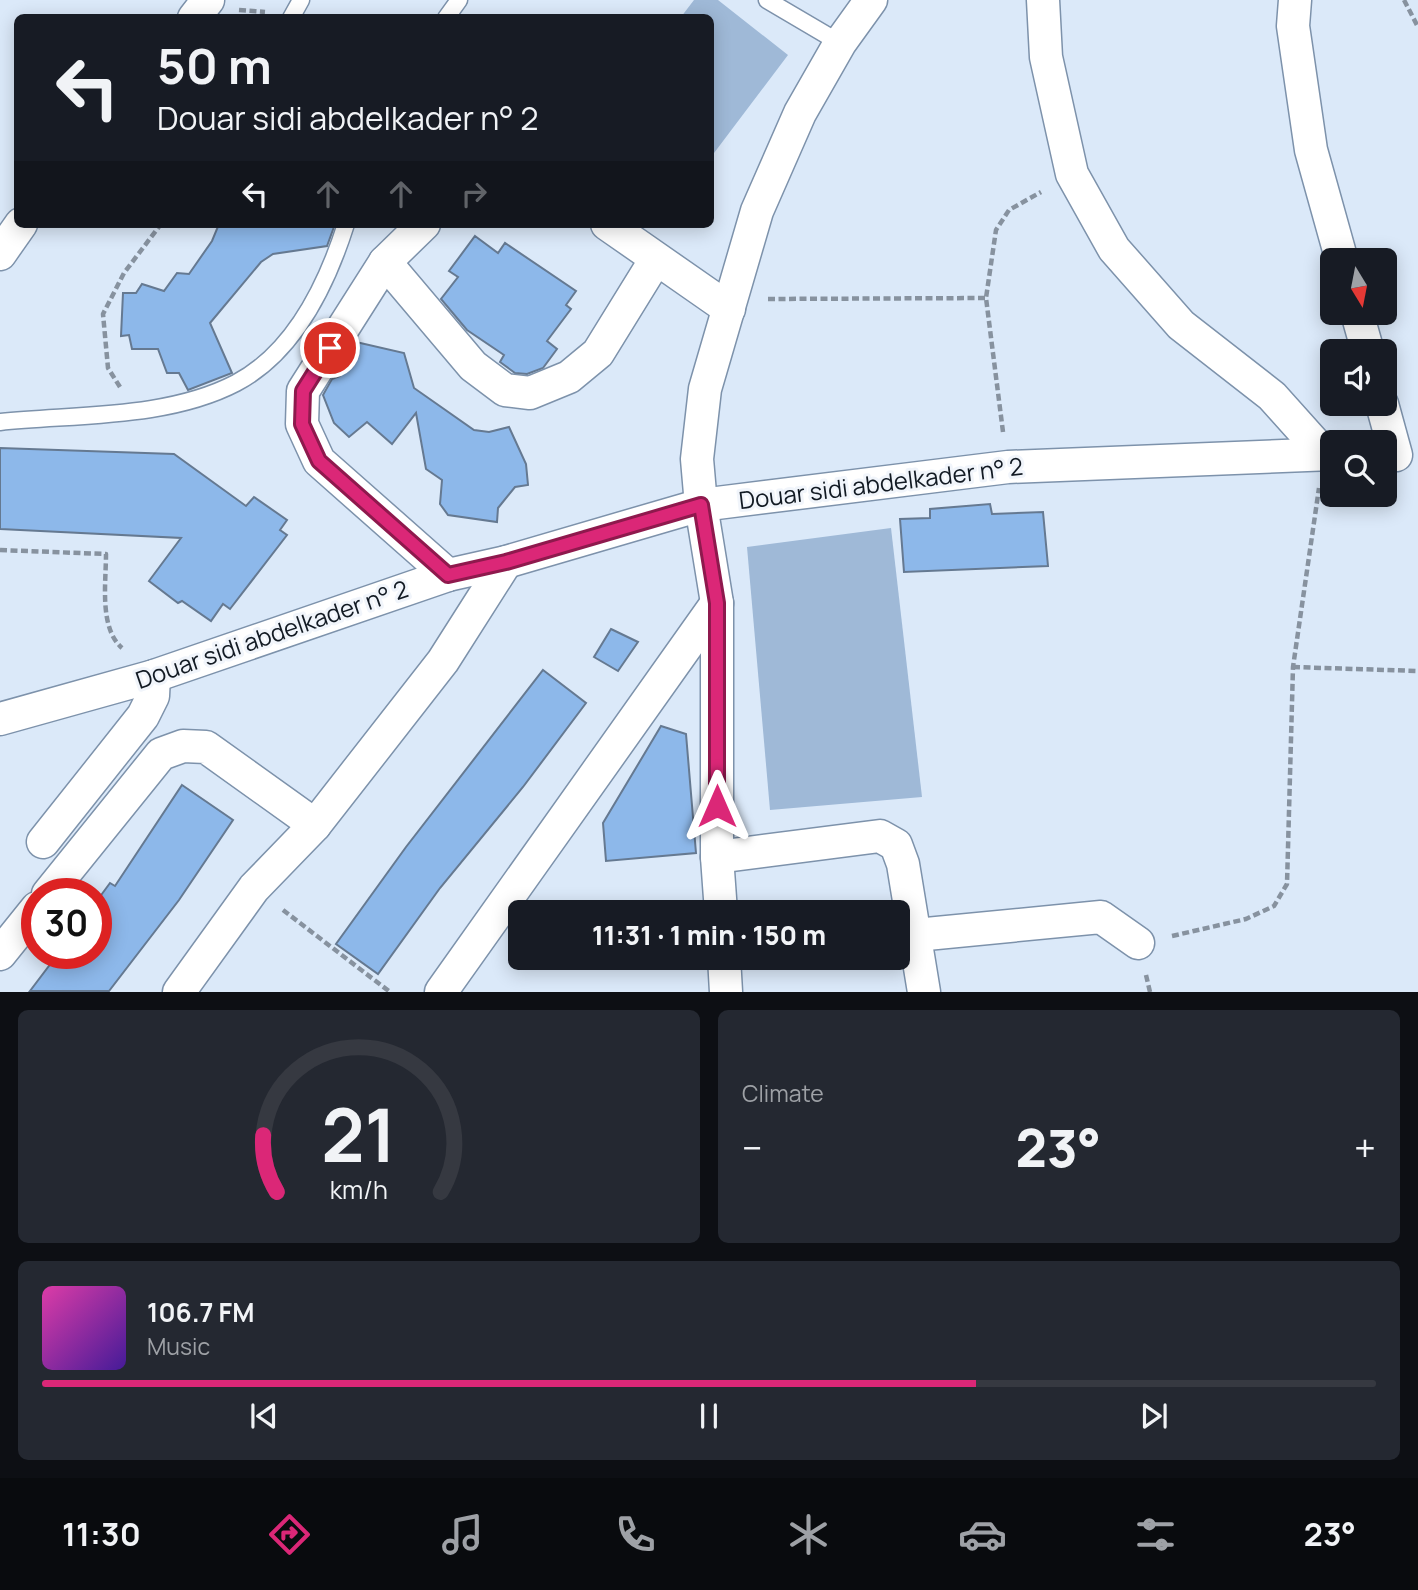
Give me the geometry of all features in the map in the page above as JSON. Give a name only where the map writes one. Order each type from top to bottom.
[{"type":"street","points":[[720,900],[717,603],[701,505],[697,459],[705,389],[757,211],[800,113],[840,43],[871,0]]},
{"type":"street","points":[[1043,0],[1046,57],[1072,174],[1114,249],[1181,325],[1272,396],[1320,446]]},
{"type":"street","points":[[1295,0],[1293,26],[1311,150],[1338,248]]},
{"type":"street","points":[[0,254],[18,228]]},
{"type":"street","points":[[420,228],[384,262],[303,391],[302,424],[319,461],[448,575]]},
{"type":"street","points":[[613,228],[729,309]]},
{"type":"street","points":[[384,262],[473,366],[506,390],[530,393],[569,377],[598,353],[656,259]]},
{"type":"street","points":[[1386,416],[1400,455]]},
{"type":"street","name":"Douar sidi abdelkader n° 2","points":[[0,719],[154,676],[448,575],[506,562],[701,505],[1008,467],[1320,454]]},
{"type":"street","points":[[179,992],[254,888],[315,825],[443,661],[506,562]]},
{"type":"street","points":[[441,992],[717,603]]},
{"type":"street","points":[[43,842],[143,716],[153,696],[154,676]]},
{"type":"street","points":[[61,878],[161,754],[183,746],[206,747],[315,825]]},
{"type":"street","points":[[718,857],[880,836],[896,845],[903,864],[924,992]]},
{"type":"street","points":[[916,935],[1101,917],[1138,943]]},
{"type":"street","points":[[0,954],[21,928]]},
{"type":"street","points":[[725,970],[726,992]]},
{"type":"lane","points":[[767,0],[840,43]]},
{"type":"lane","points":[[0,422],[178,403],[237,383],[262,364],[297,330],[336,256],[345,228]]},
{"type":"path","points":[[1404,0],[1418,27]]},
{"type":"path","points":[[1008,467],[986,298],[996,230],[1009,210],[1072,174]]},
{"type":"path","points":[[139,409],[108,369],[103,314],[124,273],[158,228]]},
{"type":"path","points":[[761,299],[986,298]]},
{"type":"path","points":[[1150,992],[1138,943],[1246,919],[1274,906],[1287,884],[1293,667],[1320,503]]},
{"type":"path","points":[[0,550],[106,554],[107,612],[112,639]]},
{"type":"path","points":[[1293,667],[1418,671]]},
{"type":"path","points":[[254,888],[390,992]]},
{"type":"shaded area","points":[[694,0],[718,0],[788,55],[714,153],[714,14],[683,14]]},
{"type":"shaded area","points":[[891,528],[922,797],[770,810],[747,547]]},
{"type":"building","points":[[217,228],[334,228],[327,246],[273,254],[261,262],[210,323],[232,373],[188,390],[179,373],[167,373],[158,349],[132,349],[129,335],[121,336],[123,293],[136,293],[142,284],[164,291],[177,273],[189,274],[212,241]]},
{"type":"building","points":[[475,236],[498,253],[505,243],[576,291],[566,305],[571,309],[547,341],[557,349],[543,368],[527,374],[515,373],[500,362],[504,355],[467,330],[441,299],[458,277],[449,271]]},
{"type":"building","points":[[356,342],[404,353],[414,388],[474,430],[489,432],[509,427],[526,464],[528,485],[515,487],[498,508],[497,522],[448,515],[440,504],[442,480],[426,469],[416,413],[392,444],[367,422],[349,437],[334,423],[323,395],[332,379],[340,376],[351,361],[351,350]]},
{"type":"building","points":[[0,448],[174,454],[246,506],[254,497],[287,520],[280,530],[287,535],[230,609],[223,604],[211,621],[182,601],[178,603],[149,581],[181,538],[0,529]]},
{"type":"building","points":[[990,504],[992,514],[1043,512],[1048,566],[904,572],[900,519],[930,518],[930,509]]},
{"type":"building","points":[[611,629],[638,642],[618,671],[594,657]]},
{"type":"building","points":[[543,670],[586,703],[523,787],[440,888],[378,974],[336,944],[406,847]]},
{"type":"building","points":[[661,726],[686,734],[696,853],[606,861],[603,823]]},
{"type":"building","points":[[182,785],[233,820],[179,900],[109,991],[30,991],[47,969],[112,969],[112,884],[115,886]]},
{"type":"route","points":[[330,348],[303,391],[302,424],[319,461],[448,575],[506,562],[701,505],[717,603],[717,806]]}]
